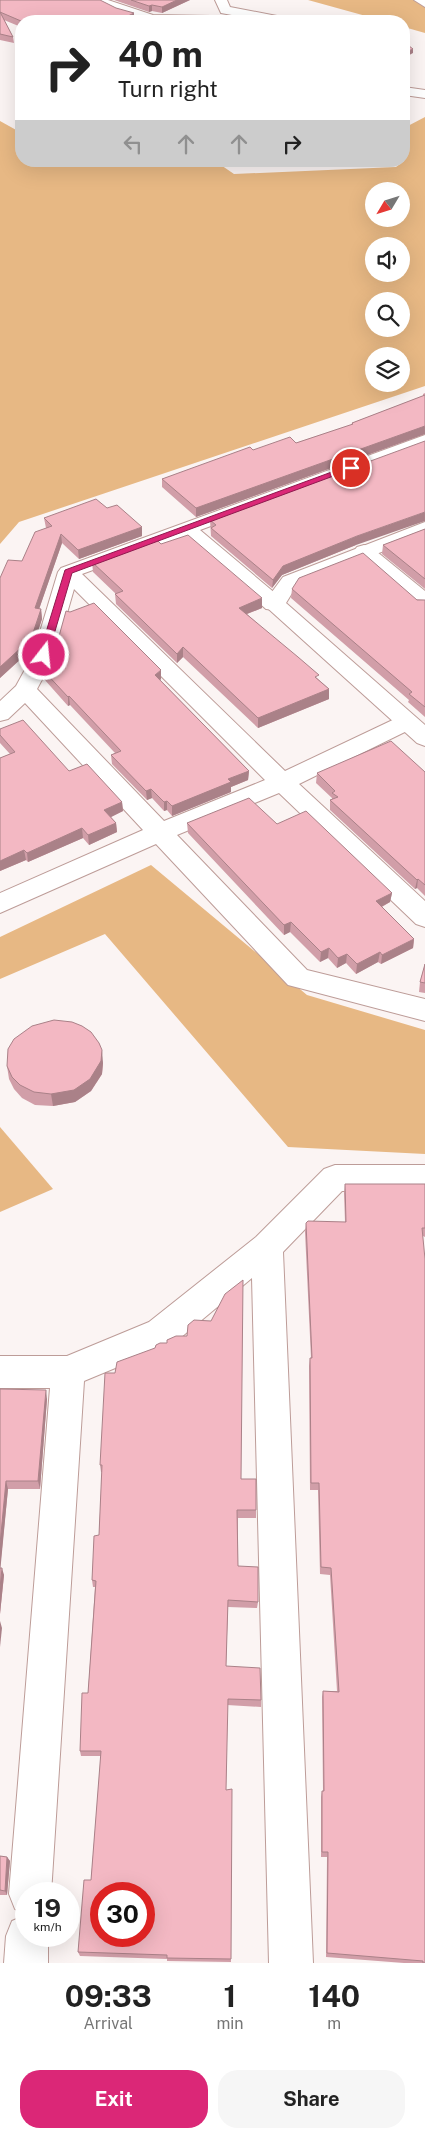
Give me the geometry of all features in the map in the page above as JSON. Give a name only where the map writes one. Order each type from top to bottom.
[{"type":"street","points":[[98,0],[135,15]]},
{"type":"street","points":[[220,0],[225,10],[251,15]]},
{"type":"street","points":[[420,0],[425,3]]},
{"type":"street","points":[[410,92],[425,94]]},
{"type":"street","points":[[68,572],[425,441]]},
{"type":"street","points":[[0,904],[160,832],[416,730],[186,528]]},
{"type":"street","points":[[274,604],[290,582],[425,528]]},
{"type":"street","points":[[364,551],[425,602]]},
{"type":"street","points":[[0,714],[25,690],[44,655],[68,572]]},
{"type":"street","points":[[68,572],[282,782],[425,917]]},
{"type":"street","points":[[25,690],[298,978],[425,1010]]},
{"type":"street","points":[[0,1372],[68,1372],[161,1333],[268,1247],[335,1178],[425,1178]]},
{"type":"street","points":[[268,1247],[291,1963]]},
{"type":"street","points":[[31,1882],[68,1372]]},
{"type":"street","points":[[26,1963],[27,1947]]},
{"type":"shaded area","points":[[308,0],[425,0],[425,33],[410,29],[410,15],[362,15]]},
{"type":"shaded area","points":[[425,117],[425,386],[410,391],[410,347],[365,347],[365,392],[407,392],[19,522],[0,544],[0,121],[15,129],[15,167],[224,167],[234,174],[410,167],[410,125]]},
{"type":"shaded area","points":[[151,865],[307,995],[425,1030],[425,1154],[288,1147],[105,934],[0,979],[0,937]]},
{"type":"shaded area","points":[[0,1127],[53,1189],[0,1212]]},
{"type":"building","points":[[0,0],[100,0],[116,8],[134,13],[130,15],[15,15],[15,18],[0,12]]},
{"type":"building","points":[[131,0],[177,0],[162,7],[149,6]]},
{"type":"building","points":[[0,12],[13,37],[0,34]]},
{"type":"building","points":[[425,395],[425,426],[196,508],[162,479],[250,447],[253,450],[290,437],[296,443],[353,424]]},
{"type":"building","points":[[425,441],[425,512],[357,536],[283,566],[273,580],[211,528],[216,525],[210,520]]},
{"type":"building","points":[[96,499],[107,508],[117,505],[142,527],[78,550],[61,534],[35,608],[41,609],[27,651],[23,646],[0,667],[0,578],[8,560],[22,561],[35,532],[52,526],[44,518]]},
{"type":"building","points":[[425,529],[425,579],[383,545]]},
{"type":"building","points":[[188,535],[262,598],[239,608],[319,675],[315,677],[329,689],[258,718],[183,647],[177,654],[115,594],[123,591],[92,562],[156,539],[161,544]]},
{"type":"building","points":[[363,553],[417,600],[425,600],[425,707],[409,694],[412,692],[292,589],[299,578]]},
{"type":"building","points":[[94,603],[161,670],[155,675],[249,771],[228,779],[231,782],[172,806],[167,801],[164,802],[151,789],[146,791],[111,755],[121,751],[43,670],[56,647],[66,611],[70,612]]},
{"type":"building","points":[[23,720],[69,771],[87,764],[122,802],[104,810],[116,823],[88,835],[82,828],[27,853],[24,850],[0,861],[0,758],[15,752],[0,735],[0,729]]},
{"type":"building","points":[[391,741],[425,772],[425,885],[417,880],[330,800],[338,797],[332,793],[335,791],[317,773]]},
{"type":"building","points":[[249,798],[277,824],[306,811],[392,893],[376,901],[414,939],[382,955],[380,952],[357,964],[347,954],[338,958],[329,948],[321,952],[291,922],[284,925],[187,823]]},
{"type":"building","points":[[425,964],[425,983],[420,982]]},
{"type":"building","points":[[54,1020],[72,1022],[91,1032],[102,1050],[101,1061],[90,1079],[74,1090],[51,1094],[34,1092],[20,1085],[12,1077],[7,1066],[8,1049],[14,1039],[32,1026]]},
{"type":"building","points":[[345,1184],[425,1184],[425,1228],[422,1228],[425,1259],[425,1963],[423,1961],[327,1953],[328,1852],[322,1852],[322,1791],[324,1791],[323,1691],[339,1692],[331,1568],[321,1567],[319,1483],[311,1483],[310,1358],[312,1358],[306,1223],[308,1221],[346,1222]]},
{"type":"building","points":[[243,1280],[241,1479],[256,1479],[256,1510],[237,1510],[238,1566],[258,1567],[258,1602],[228,1600],[226,1666],[260,1668],[261,1700],[228,1699],[226,1790],[232,1789],[231,1959],[167,1958],[167,1955],[78,1952],[80,1947],[84,1880],[91,1880],[101,1751],[80,1751],[82,1693],[88,1693],[96,1581],[92,1580],[94,1536],[99,1535],[102,1465],[100,1465],[105,1373],[115,1373],[117,1362],[155,1348],[160,1343],[167,1343],[167,1340],[176,1336],[187,1336],[188,1325],[194,1320],[211,1321],[225,1294]]},
{"type":"building","points":[[0,1389],[46,1390],[38,1481],[6,1481],[0,1544]]},
{"type":"building","points":[[0,1568],[2,1568],[0,1588]]},
{"type":"building","points":[[0,1856],[7,1857],[5,1891],[0,1890]]},
{"type":"route","points":[[44,655],[68,572],[351,468]]}]
